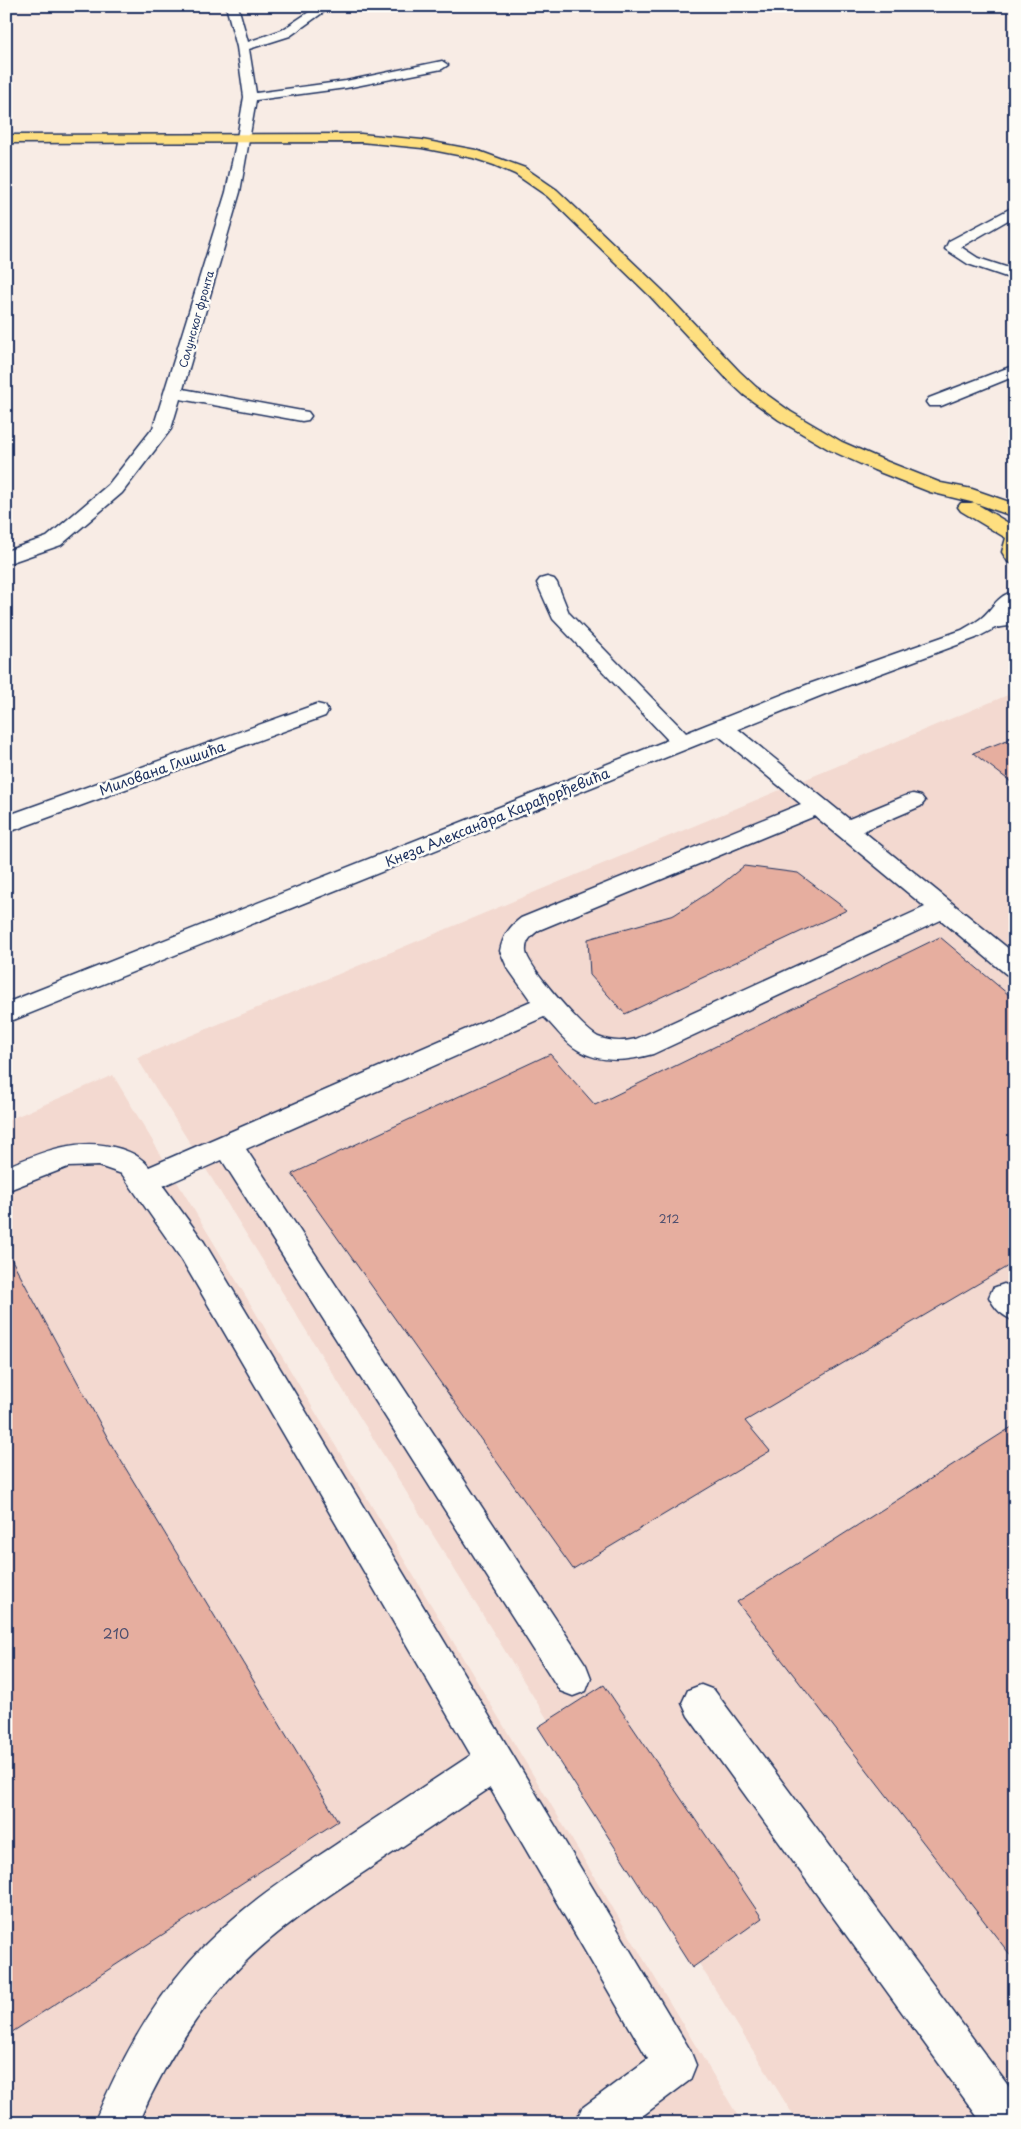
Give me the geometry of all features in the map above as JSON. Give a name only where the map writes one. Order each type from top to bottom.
[{"type":"main road","points":[[6,139],[361,138],[422,144],[476,154],[520,170],[552,193],[656,293],[733,375],[765,402],[836,446],[937,488],[966,493],[1015,511]]},
{"type":"main road","points":[[937,488],[944,494],[1015,535]]},
{"type":"main road","points":[[1015,540],[1012,552],[1015,558]]},
{"type":"street","name":"Солунског фронта","points":[[6,558],[54,541],[115,489],[162,429],[175,393],[233,192],[244,138],[250,97],[243,47],[232,6]]},
{"type":"street","points":[[243,47],[286,33],[326,6]]},
{"type":"street","points":[[250,97],[303,92],[374,81],[442,65]]},
{"type":"street","points":[[1015,210],[954,244],[953,249],[972,262],[1015,275]]},
{"type":"street","points":[[935,402],[1015,370]]},
{"type":"street","points":[[175,393],[302,416]]},
{"type":"street","points":[[548,583],[560,615],[684,743]]},
{"type":"street","name":"Кнеза Александра Карађорђевића","points":[[989,623],[997,611],[1015,596]]},
{"type":"street","name":"Кнеза Александра Карађорђевића","points":[[6,1014],[817,689],[969,634],[989,623],[1015,619]]},
{"type":"street","name":"Милована Глишића","points":[[6,824],[317,711]]},
{"type":"street","points":[[722,727],[1015,968]]},
{"type":"street","points":[[846,828],[913,801]]},
{"type":"street","points":[[818,806],[530,924],[521,931],[515,940],[513,951],[516,961],[548,1005],[587,1043],[608,1050],[626,1051],[643,1047],[944,909]]},
{"type":"street","points":[[144,1182],[548,1005]]},
{"type":"street","points":[[228,1145],[573,1678]]},
{"type":"street","points":[[6,1180],[57,1157],[92,1154],[109,1156],[132,1166],[193,1250],[675,2065],[598,2123]]},
{"type":"street","points":[[701,1703],[1009,2117]]},
{"type":"street","points":[[116,2123],[132,2085],[161,2032],[196,1984],[223,1953],[284,1902],[496,1761]]},
{"type":"shaded area","points":[[1015,692],[1015,2123],[798,2123],[137,1058]]},
{"type":"shaded area","points":[[113,1075],[742,2123],[6,2123],[6,1121]]},
{"type":"building","points":[[1015,737],[1015,785],[973,753]]},
{"type":"building","points":[[744,866],[798,873],[847,910],[625,1014],[590,975],[588,939],[674,915],[719,886]]},
{"type":"building","points":[[940,937],[1015,1000],[1015,1262],[745,1421],[770,1451],[573,1569],[292,1174],[550,1054],[595,1105]]},
{"type":"building","points":[[6,1249],[111,1444],[338,1821],[6,2036]]},
{"type":"building","points":[[1015,1425],[1015,1961],[737,1602]]},
{"type":"building","points":[[604,1685],[762,1918],[692,1968],[538,1727]]}]
